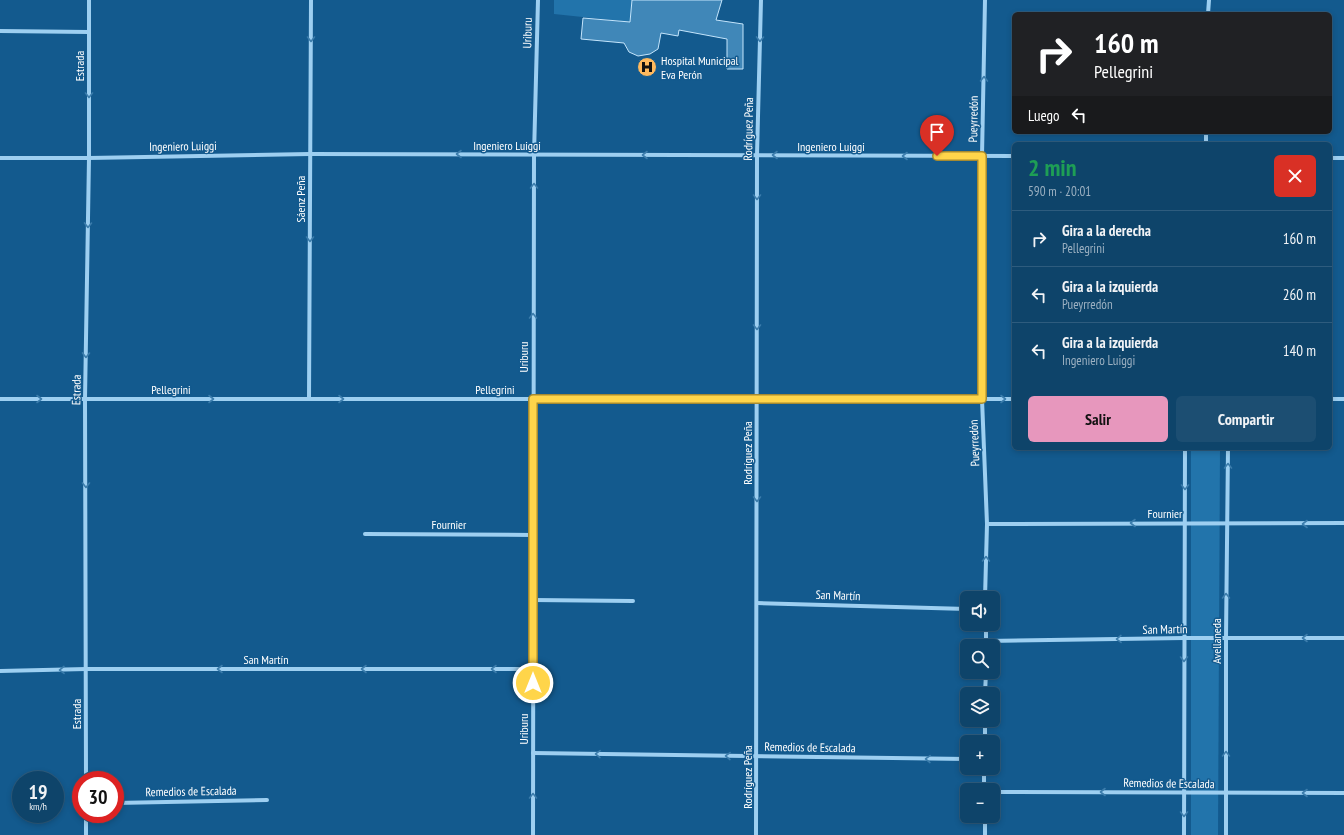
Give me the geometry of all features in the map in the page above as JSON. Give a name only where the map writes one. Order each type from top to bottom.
[{"type":"street","name":"Estrada","points":[[86,771],[85,399],[89,158],[89,0]]},
{"type":"street","name":"Sáenz Peña","points":[[310,399],[311,0]]},
{"type":"street","name":"Uriburu","points":[[533,835],[534,155],[538,0]]},
{"type":"street","name":"Rodríguez Peña","points":[[756,835],[758,155],[761,0]]},
{"type":"street","name":"Pueyrredón","points":[[985,0],[982,156],[982,399],[987,524],[986,591]]},
{"type":"street","points":[[1208,12],[1209,0]]},
{"type":"street","points":[[0,32],[89,32]]},
{"type":"street","name":"Ingeniero Luiggi","points":[[0,158],[310,154],[1012,156]]},
{"type":"street","points":[[1332,158],[1344,158]]},
{"type":"street","name":"Pellegrini","points":[[0,399],[1012,399]]},
{"type":"street","points":[[1332,399],[1344,399]]},
{"type":"street","points":[[1184,835],[1185,450]]},
{"type":"street","name":"Avellaneda","points":[[1226,835],[1228,450]]},
{"type":"street","name":"Fournier","points":[[987,524],[1344,524]]},
{"type":"street","name":"Fournier","points":[[365,534],[533,535]]},
{"type":"street","points":[[533,600],[633,601]]},
{"type":"street","name":"San Martín","points":[[757,603],[960,608]]},
{"type":"street","name":"San Martín","points":[[1000,644],[1184,638],[1344,638]]},
{"type":"street","name":"San Martín","points":[[0,671],[86,669],[533,669]]},
{"type":"street","name":"Remedios de Escalada","points":[[533,753],[960,759]]},
{"type":"street","name":"Remedios de Escalada","points":[[1000,792],[1344,793]]},
{"type":"street","name":"Remedios de Escalada","points":[[124,802],[267,800]]},
{"type":"street","points":[[86,823],[86,835]]},
{"type":"street","points":[[985,823],[985,835]]},
{"type":"shaded area","points":[[554,0],[632,0],[630,22],[554,14]]},
{"type":"shaded area","points":[[1191,450],[1220,450],[1218,835],[1191,835]]},
{"type":"building","points":[[632,0],[722,0],[716,20],[743,24],[743,69],[727,69],[727,39],[679,30],[678,36],[661,33],[658,49],[650,54],[638,56],[629,52],[624,43],[581,39],[583,18],[630,22]]},
{"type":"place","name":"Hospital Municipal Eva Perón","points":[[647,67]]},
{"type":"route","points":[[533,683],[533,399],[982,399],[982,156],[937,156]]}]
